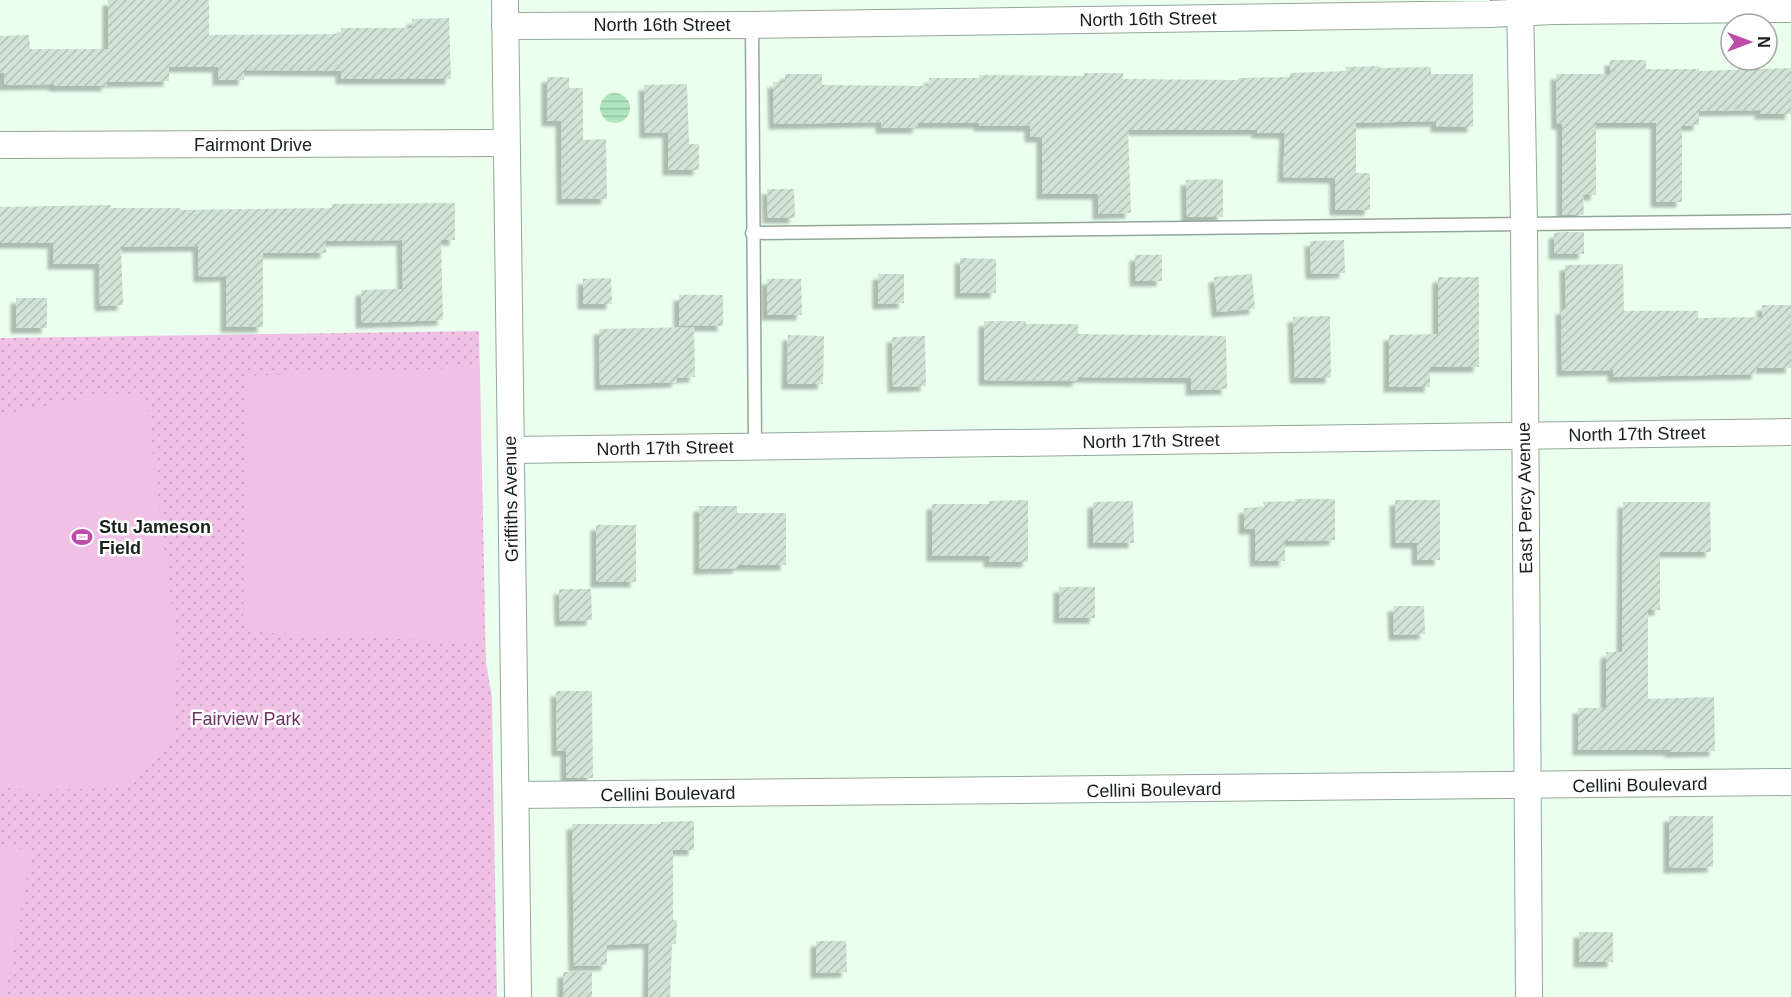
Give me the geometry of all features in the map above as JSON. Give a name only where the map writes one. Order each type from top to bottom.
[{"type":"street","name":"Griffiths Avenue","points":[[505,0],[518,997]]},
{"type":"street","name":"North 16th Street","points":[[506,26],[752,25],[1521,6],[1791,9]]},
{"type":"street","name":"East Percy Avenue","points":[[1521,6],[1529,997]]},
{"type":"street","name":"Fairmont Drive","points":[[0,146],[506,143]]},
{"type":"street","name":"North 17th Street","points":[[511,450],[1791,432]]},
{"type":"street","name":"Cellini Boulevard","points":[[516,795],[1791,782]]},
{"type":"lane","points":[[752,25],[755,447]]},
{"type":"lane","points":[[752,232],[1791,221]]},
{"type":"green space","name":"Fairview Park","points":[[479,331],[486,662],[492,698],[497,997],[0,997],[0,338]]},
{"type":"green space","points":[[480,367],[483,643],[255,632],[243,621],[246,376]]},
{"type":"green space","name":"Stu Jameson Field","points":[[98,395],[129,395],[146,398],[178,657],[172,743],[129,788],[26,790],[0,787],[0,418],[13,412]]},
{"type":"green space","points":[[0,846],[32,850],[5,997],[0,997]]},
{"type":"shaded area","points":[[615,93],[626,97],[630,108],[626,119],[615,123],[604,119],[600,108],[604,97]]},
{"type":"building","points":[[108,0],[209,0],[209,35],[341,34],[341,28],[412,28],[412,19],[449,18],[451,79],[341,79],[341,71],[244,70],[244,80],[218,80],[218,67],[169,67],[169,81],[107,82],[107,86],[4,85],[4,73],[0,73],[0,36],[29,35],[30,49],[108,49]]},
{"type":"building","points":[[1610,60],[1646,60],[1646,69],[1779,72],[1779,68],[1791,68],[1791,114],[1760,114],[1760,110],[1699,111],[1699,125],[1682,126],[1682,202],[1656,202],[1656,123],[1596,123],[1596,195],[1583,195],[1584,215],[1562,215],[1562,124],[1557,124],[1556,74],[1610,74]]},
{"type":"building","points":[[1380,66],[1380,68],[1431,67],[1431,74],[1473,74],[1473,127],[1436,127],[1436,121],[1356,123],[1356,173],[1370,173],[1370,210],[1335,210],[1335,178],[1283,177],[1285,133],[1257,133],[1257,130],[1128,130],[1131,213],[1098,214],[1098,194],[1042,194],[1042,137],[1030,137],[1030,126],[918,123],[918,128],[881,128],[881,122],[774,124],[773,82],[785,82],[785,74],[822,74],[822,85],[929,86],[929,78],[979,78],[979,75],[1084,76],[1084,73],[1123,73],[1123,79],[1238,80],[1238,78],[1290,77],[1290,73],[1346,71],[1346,67]]},
{"type":"building","points":[[547,77],[569,77],[569,88],[583,88],[583,140],[606,139],[607,199],[562,199],[561,121],[547,121]]},
{"type":"building","points":[[687,84],[689,144],[699,144],[699,170],[668,170],[668,132],[645,133],[644,85]]},
{"type":"building","points":[[1223,179],[1223,217],[1187,217],[1186,180]]},
{"type":"building","points":[[767,189],[794,189],[795,218],[768,218]]},
{"type":"building","points":[[455,203],[455,240],[441,240],[443,320],[361,323],[361,290],[403,289],[402,240],[326,241],[326,253],[263,253],[263,327],[226,327],[226,276],[199,277],[198,246],[121,247],[123,305],[100,306],[99,264],[53,264],[53,243],[0,243],[0,207],[111,205],[111,208],[180,208],[180,210],[332,208],[332,204]]},
{"type":"building","points":[[1584,232],[1584,254],[1554,254],[1554,233]]},
{"type":"building","points":[[1344,240],[1345,273],[1311,274],[1310,241]]},
{"type":"building","points":[[1135,255],[1162,255],[1162,281],[1135,281]]},
{"type":"building","points":[[960,258],[996,259],[996,293],[960,293]]},
{"type":"building","points":[[1623,264],[1624,311],[1698,311],[1698,318],[1762,317],[1762,305],[1791,305],[1791,368],[1757,368],[1757,374],[1613,377],[1613,370],[1562,371],[1561,309],[1566,309],[1565,265]]},
{"type":"building","points":[[878,274],[904,274],[904,303],[878,304]]},
{"type":"building","points":[[1252,274],[1255,309],[1217,312],[1214,277]]},
{"type":"building","points":[[1438,277],[1479,277],[1479,367],[1430,367],[1430,387],[1389,387],[1389,335],[1438,334]]},
{"type":"building","points":[[611,278],[612,304],[583,304],[583,279]]},
{"type":"building","points":[[767,279],[801,279],[802,315],[767,315]]},
{"type":"building","points":[[679,295],[723,295],[723,326],[679,326]]},
{"type":"building","points":[[16,298],[47,298],[47,328],[16,328]]},
{"type":"building","points":[[1330,316],[1331,378],[1295,378],[1293,317]]},
{"type":"building","points":[[984,321],[1078,324],[1078,334],[1226,336],[1227,389],[1191,390],[1191,378],[1078,377],[1078,381],[984,380]]},
{"type":"building","points":[[694,327],[695,377],[677,378],[677,382],[600,385],[599,329]]},
{"type":"building","points":[[788,335],[824,336],[823,384],[787,384]]},
{"type":"building","points":[[925,336],[926,386],[893,387],[892,337]]},
{"type":"building","points":[[1295,499],[1335,499],[1335,540],[1285,541],[1285,561],[1255,561],[1255,529],[1244,529],[1244,508],[1264,507],[1263,502],[1295,501]]},
{"type":"building","points":[[1028,500],[1028,562],[989,562],[989,556],[932,556],[932,504],[989,504],[989,501]]},
{"type":"building","points":[[1395,500],[1440,500],[1440,560],[1417,560],[1417,543],[1396,543]]},
{"type":"building","points":[[1133,501],[1134,543],[1093,543],[1093,502]]},
{"type":"building","points":[[1623,502],[1710,502],[1711,552],[1660,552],[1660,610],[1648,610],[1648,699],[1714,697],[1715,751],[1578,750],[1578,708],[1606,708],[1606,652],[1622,652]]},
{"type":"building","points":[[699,506],[737,506],[737,513],[786,513],[786,565],[738,565],[738,568],[699,569]]},
{"type":"building","points":[[596,525],[636,525],[636,582],[596,582]]},
{"type":"building","points":[[1059,587],[1095,587],[1095,618],[1059,618]]},
{"type":"building","points":[[559,589],[591,589],[592,620],[560,621]]},
{"type":"building","points":[[1393,606],[1424,606],[1425,634],[1394,635]]},
{"type":"building","points":[[556,691],[592,691],[593,778],[566,778],[566,751],[557,751]]},
{"type":"building","points":[[1669,816],[1713,816],[1713,867],[1669,868]]},
{"type":"building","points":[[694,821],[694,850],[673,850],[673,920],[677,920],[676,944],[672,944],[670,997],[648,997],[649,943],[607,945],[607,965],[574,966],[572,824],[661,824],[661,822]]},
{"type":"building","points":[[1579,932],[1613,932],[1613,962],[1579,962]]},
{"type":"building","points":[[816,941],[846,941],[847,972],[816,973]]},
{"type":"building","points":[[563,972],[592,972],[592,997],[563,997]]},
{"type":"place","name":"Stu Jameson Field","points":[[82,537]]}]
